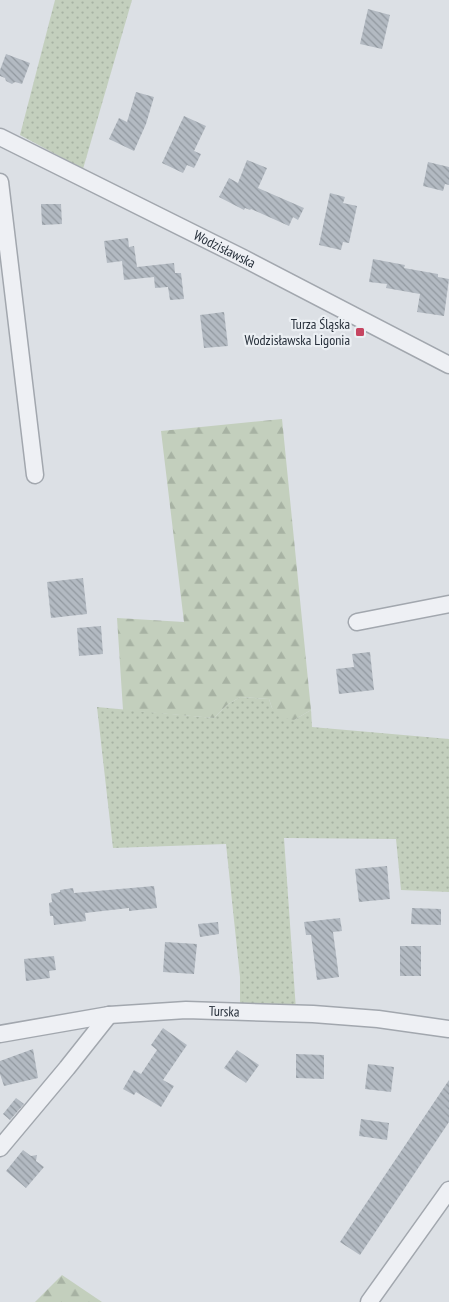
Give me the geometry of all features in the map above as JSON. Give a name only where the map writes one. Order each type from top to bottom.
[{"type":"street","name":"Wodzisławska","points":[[0,137],[243,258],[449,365]]},
{"type":"street","points":[[0,182],[34,474]]},
{"type":"street","points":[[357,622],[449,604]]},
{"type":"street","name":"Turska","points":[[0,1034],[109,1015],[186,1010],[312,1014],[378,1019],[449,1029]]},
{"type":"street","points":[[0,1148],[109,1015]]},
{"type":"street","points":[[369,1302],[449,1190]]},
{"type":"green space","points":[[55,0],[132,0],[83,169],[20,135]]},
{"type":"green space","points":[[282,419],[311,710],[294,720],[279,717],[272,708],[269,699],[240,697],[227,705],[214,718],[123,710],[117,618],[184,622],[161,431]]},
{"type":"green space","points":[[240,697],[269,699],[272,708],[294,720],[311,710],[312,727],[449,739],[449,892],[401,890],[396,839],[284,838],[296,1010],[240,1007],[240,977],[226,844],[113,848],[97,707],[214,718],[227,705]]},
{"type":"green space","points":[[62,1275],[102,1302],[35,1302]]},
{"type":"building","points":[[368,9],[390,15],[382,49],[360,44]]},
{"type":"building","points":[[6,54],[30,63],[22,84],[15,82],[12,84],[0,76],[0,70]]},
{"type":"building","points":[[136,92],[154,97],[146,124],[134,151],[109,139],[119,118],[127,122]]},
{"type":"building","points":[[184,116],[206,126],[194,151],[201,154],[194,168],[187,165],[183,173],[162,163]]},
{"type":"building","points":[[247,160],[267,168],[258,188],[304,208],[298,220],[293,217],[289,226],[251,209],[245,208],[244,210],[219,197],[229,178],[238,183]]},
{"type":"building","points":[[428,162],[449,167],[449,185],[445,184],[443,191],[423,186]]},
{"type":"building","points":[[330,193],[345,197],[343,203],[357,206],[349,243],[343,242],[341,250],[319,245]]},
{"type":"building","points":[[41,204],[61,204],[62,224],[42,225]]},
{"type":"building","points":[[128,238],[129,247],[134,246],[137,267],[174,263],[175,273],[181,273],[184,299],[170,300],[168,287],[155,288],[154,277],[124,280],[122,261],[107,263],[104,241]]},
{"type":"building","points":[[373,259],[405,265],[404,268],[438,274],[438,277],[449,279],[444,316],[417,312],[420,294],[386,288],[387,284],[369,282]]},
{"type":"building","points":[[224,312],[228,346],[204,348],[200,315]]},
{"type":"building","points":[[83,578],[87,614],[51,618],[47,582]]},
{"type":"building","points":[[101,626],[103,654],[79,656],[77,628]]},
{"type":"building","points":[[370,652],[374,690],[339,694],[336,669],[354,667],[352,654]]},
{"type":"building","points":[[387,866],[390,899],[359,902],[355,869]]},
{"type":"building","points":[[154,886],[157,908],[129,911],[129,908],[85,913],[86,921],[54,925],[53,916],[50,916],[49,903],[52,902],[51,894],[60,892],[60,890],[73,888],[74,893]]},
{"type":"building","points":[[412,908],[441,909],[441,925],[411,924]]},
{"type":"building","points":[[340,918],[342,931],[333,932],[339,977],[317,980],[311,935],[306,935],[304,922]]},
{"type":"building","points":[[218,922],[219,934],[200,937],[198,924]]},
{"type":"building","points":[[165,942],[197,944],[194,974],[163,972]]},
{"type":"building","points":[[400,946],[421,946],[421,976],[400,976]]},
{"type":"building","points":[[54,956],[56,970],[49,971],[50,978],[26,981],[24,959]]},
{"type":"building","points":[[163,1028],[187,1045],[163,1080],[174,1086],[161,1107],[136,1092],[134,1095],[123,1089],[134,1070],[141,1074],[157,1050],[151,1045]]},
{"type":"building","points":[[33,1049],[38,1078],[4,1086],[0,1074],[0,1061]]},
{"type":"building","points":[[237,1050],[259,1065],[246,1083],[224,1068]]},
{"type":"building","points":[[296,1054],[324,1055],[324,1079],[296,1078]]},
{"type":"building","points":[[368,1064],[394,1067],[391,1092],[365,1089]]},
{"type":"building","points":[[449,1080],[449,1122],[360,1255],[340,1242]]},
{"type":"building","points":[[16,1098],[24,1104],[10,1120],[3,1114]]},
{"type":"building","points":[[361,1119],[389,1123],[387,1140],[359,1136]]},
{"type":"building","points":[[23,1150],[31,1156],[37,1155],[36,1161],[44,1167],[26,1188],[6,1171]]},
{"type":"place","name":"Turza Śląska Wodzisławska Ligonia","points":[[360,332]]}]
